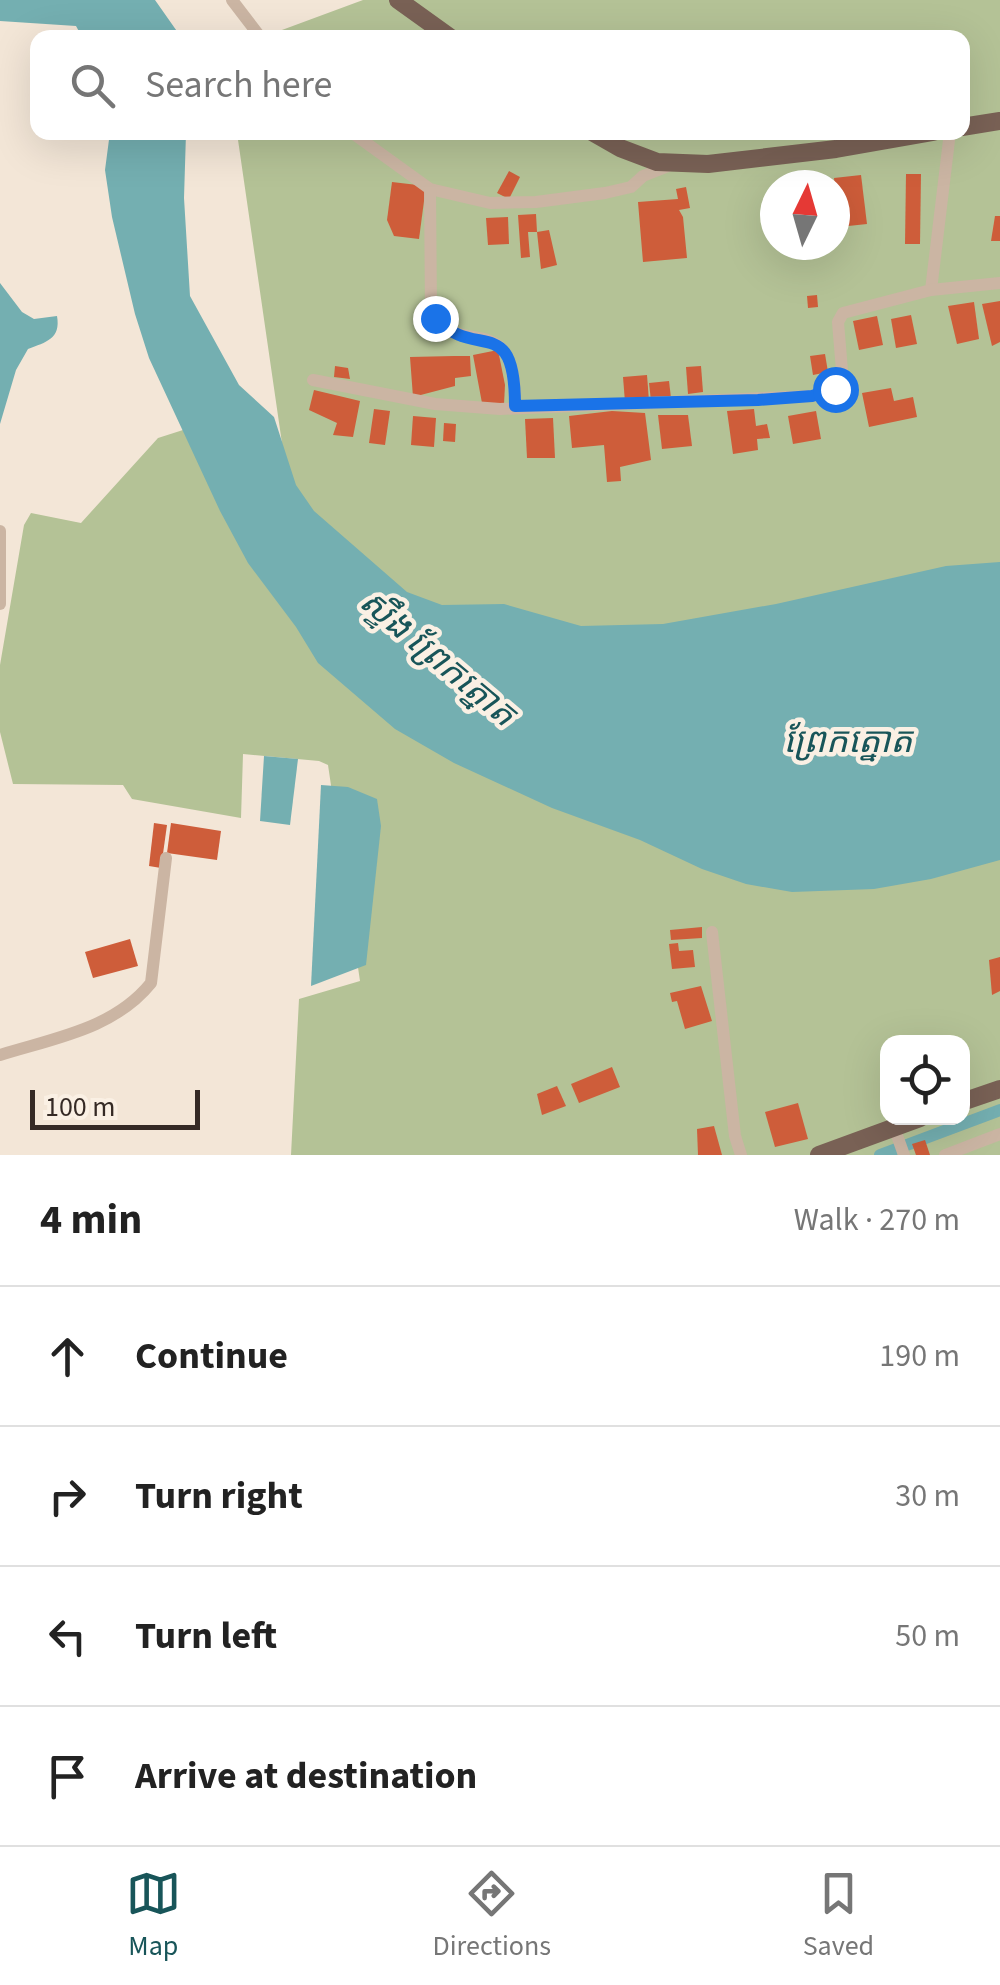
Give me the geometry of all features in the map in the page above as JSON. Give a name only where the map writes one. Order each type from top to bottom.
[{"type":"main road","points":[[398,0],[440,30]]},
{"type":"main road","points":[[970,126],[1000,121]]},
{"type":"main road","points":[[606,140],[673,164],[778,156],[881,140]]},
{"type":"main road","points":[[970,1099],[1000,1089]]},
{"type":"main road","points":[[820,1155],[900,1125]]},
{"type":"street","points":[[232,0],[255,30]]},
{"type":"street","points":[[362,140],[430,190],[490,203],[536,202],[630,187],[643,176],[673,164]]},
{"type":"street","points":[[931,290],[949,140]]},
{"type":"street","points":[[430,190],[432,310],[451,330],[505,350],[514,373],[515,406]]},
{"type":"street","points":[[313,380],[435,404],[500,409],[812,396],[844,383],[838,322],[843,313],[931,290],[1000,283]]},
{"type":"street","points":[[0,531],[0,604]]},
{"type":"street","points":[[0,1055],[107,1022],[140,998],[151,983],[166,858]]},
{"type":"street","points":[[712,932],[740,1155]]},
{"type":"street","points":[[894,1127],[904,1155]]},
{"type":"street","points":[[945,1155],[1000,1134]]},
{"type":"green space","points":[[363,0],[1000,0],[1000,1155],[291,1155],[299,999],[360,981],[328,765],[243,754],[241,818],[132,799],[123,785],[13,784],[0,732],[0,665],[24,525],[31,513],[81,523],[158,438],[183,430],[312,650],[238,140],[970,140],[970,30],[282,30]]},
{"type":"water","points":[[0,0],[155,0],[176,30],[78,30],[76,26],[0,21]]},
{"type":"water","name":"ព្រែកត្នោត","points":[[109,140],[186,140],[184,198],[190,296],[239,385],[274,417],[296,485],[314,511],[407,592],[442,605],[504,604],[581,626],[663,624],[776,604],[946,566],[1000,562],[1000,860],[931,879],[874,889],[792,892],[746,884],[552,808],[454,763],[395,729],[318,663],[248,563],[220,511],[149,358],[112,217],[105,170]]},
{"type":"water","points":[[0,283],[22,312],[34,319],[57,316],[58,324],[51,338],[28,349],[16,370],[0,424]]},
{"type":"water","points":[[264,756],[298,759],[290,825],[260,821]]},
{"type":"water","points":[[321,785],[348,787],[377,799],[381,826],[366,965],[311,986]]},
{"type":"building","points":[[509,171],[520,177],[509,199],[497,193]]},
{"type":"building","points":[[906,174],[921,174],[920,244],[905,244]]},
{"type":"building","points":[[861,175],[867,224],[850,226],[850,176]]},
{"type":"building","points":[[392,182],[426,186],[419,239],[394,236],[387,220]]},
{"type":"building","points":[[686,187],[690,208],[679,210],[687,258],[643,262],[638,202],[678,199],[676,189]]},
{"type":"building","points":[[536,214],[537,232],[528,232],[530,257],[521,258],[518,215]]},
{"type":"building","points":[[995,216],[1000,216],[1000,241],[991,241]]},
{"type":"building","points":[[508,217],[509,244],[488,245],[486,218]]},
{"type":"building","points":[[549,230],[557,265],[541,269],[537,232]]},
{"type":"building","points":[[817,295],[818,307],[808,308],[807,296]]},
{"type":"building","points":[[1000,301],[1000,342],[992,346],[982,304]]},
{"type":"building","points":[[974,302],[979,339],[957,344],[948,306]]},
{"type":"building","points":[[911,315],[917,344],[896,348],[891,319]]},
{"type":"building","points":[[877,316],[883,345],[859,350],[853,321]]},
{"type":"building","points":[[498,350],[505,385],[504,404],[482,403],[473,355]]},
{"type":"building","points":[[825,354],[828,372],[813,375],[810,356]]},
{"type":"building","points":[[470,356],[471,376],[455,378],[455,386],[413,397],[410,357]]},
{"type":"building","points":[[335,366],[348,368],[350,379],[334,377]]},
{"type":"building","points":[[701,366],[703,392],[688,394],[686,367]]},
{"type":"building","points":[[647,375],[649,401],[625,402],[623,377]]},
{"type":"building","points":[[669,381],[671,398],[651,401],[649,383]]},
{"type":"building","points":[[891,388],[894,401],[913,397],[917,417],[869,427],[862,393]]},
{"type":"building","points":[[314,390],[360,401],[353,437],[333,435],[337,423],[309,410]]},
{"type":"building","points":[[374,409],[390,411],[385,445],[369,443]]},
{"type":"building","points":[[754,409],[756,426],[767,424],[770,438],[757,439],[758,450],[733,454],[727,411]]},
{"type":"building","points":[[612,411],[645,413],[651,460],[620,467],[621,481],[607,482],[604,445],[572,448],[569,416]]},
{"type":"building","points":[[816,411],[821,439],[793,444],[788,416]]},
{"type":"building","points":[[658,415],[688,415],[692,446],[662,449]]},
{"type":"building","points":[[413,416],[436,418],[434,447],[411,445]]},
{"type":"building","points":[[553,418],[555,458],[527,458],[525,419]]},
{"type":"building","points":[[444,423],[456,424],[455,442],[443,441]]},
{"type":"building","points":[[154,823],[167,825],[161,868],[149,866]]},
{"type":"building","points":[[171,823],[221,831],[217,860],[167,853]]},
{"type":"building","points":[[702,927],[702,938],[671,940],[670,930]]},
{"type":"building","points":[[130,939],[138,966],[93,978],[85,952]]},
{"type":"building","points":[[678,943],[679,951],[693,950],[695,967],[672,969],[669,944]]},
{"type":"building","points":[[1000,957],[1000,991],[992,995],[989,960]]},
{"type":"building","points":[[701,986],[712,1021],[685,1029],[677,1001],[672,1002],[670,993]]},
{"type":"building","points":[[612,1067],[620,1087],[579,1103],[571,1084]]},
{"type":"building","points":[[557,1086],[566,1106],[542,1115],[537,1094]]},
{"type":"building","points":[[798,1103],[808,1139],[775,1147],[765,1112]]},
{"type":"building","points":[[714,1126],[722,1155],[698,1155],[697,1129]]},
{"type":"building","points":[[925,1140],[930,1155],[916,1155],[912,1144]]},
{"type":"waterway","points":[[880,1155],[1000,1110]]},
{"type":"route","points":[[435,318],[451,330],[505,350],[514,373],[515,406],[758,400],[812,396],[835,389]]},
{"type":"water label","name":"ស្ទឹង ព្រែកត្នោត","points":[[438,658]]}]
